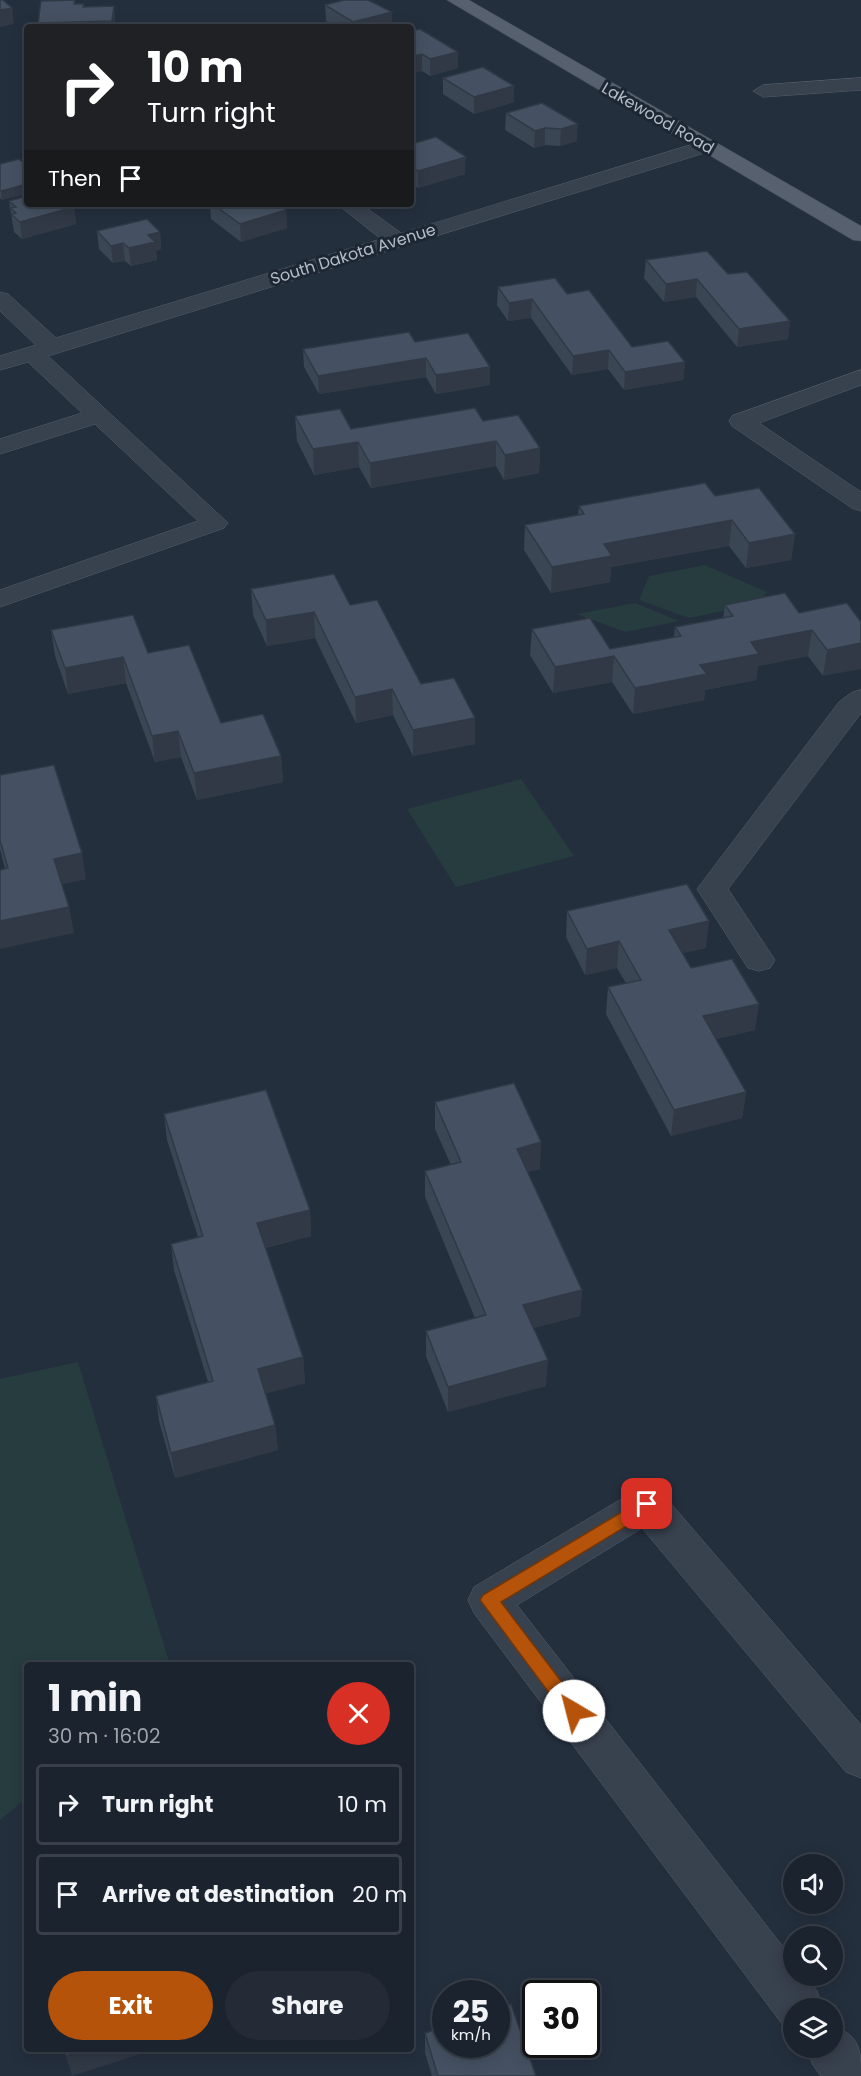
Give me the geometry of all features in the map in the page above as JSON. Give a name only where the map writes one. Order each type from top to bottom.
[{"type":"main road","name":"Lakewood Road","points":[[456,0],[861,235]]},
{"type":"street","points":[[763,91],[861,84]]},
{"type":"street","name":"South Dakota Avenue","points":[[0,363],[707,146]]},
{"type":"street","points":[[351,207],[398,241]]},
{"type":"street","points":[[0,299],[99,415],[215,523],[0,599]]},
{"type":"street","points":[[861,377],[741,421],[861,503]]},
{"type":"street","points":[[835,387],[861,404]]},
{"type":"street","points":[[0,447],[99,415]]},
{"type":"street","points":[[759,960],[712,888],[849,708],[861,699]]},
{"type":"street","points":[[792,1998],[489,1600],[647,1504],[861,1757]]},
{"type":"street","points":[[838,2058],[851,2076]]},
{"type":"green space","points":[[705,565],[767,592],[758,604],[689,618],[639,600],[649,576]]},
{"type":"green space","points":[[635,603],[679,621],[625,632],[577,614]]},
{"type":"green space","points":[[521,779],[574,856],[456,887],[407,809]]},
{"type":"green space","points":[[78,1362],[169,1662],[24,1662],[24,1800],[0,1820],[0,1379]]},
{"type":"building","points":[[0,0],[3,0],[12,8],[0,10]]},
{"type":"building","points":[[75,0],[74,4],[84,4],[83,7],[114,6],[112,21],[38,23],[41,1]]},
{"type":"building","points":[[344,0],[368,0],[392,12],[353,22],[325,5]]},
{"type":"building","points":[[420,29],[458,52],[430,59],[422,54],[414,56],[414,30]]},
{"type":"building","points":[[483,67],[514,86],[474,97],[443,78]]},
{"type":"building","points":[[542,103],[578,124],[561,129],[545,128],[535,131],[506,113]]},
{"type":"building","points":[[436,137],[466,157],[418,171],[414,168],[414,143]]},
{"type":"building","points":[[19,159],[24,163],[24,185],[1,191],[0,164]]},
{"type":"building","points":[[24,197],[24,207],[74,207],[20,222],[11,214],[16,213],[10,208],[16,207],[9,201]]},
{"type":"building","points":[[217,207],[282,207],[286,210],[240,224]]},
{"type":"building","points":[[147,219],[160,232],[148,235],[155,242],[129,248],[123,243],[111,246],[97,231]]},
{"type":"building","points":[[707,251],[728,274],[747,272],[790,321],[739,329],[697,279],[666,284],[646,260]]},
{"type":"building","points":[[555,278],[567,294],[589,290],[632,347],[668,341],[685,362],[625,372],[609,350],[573,356],[532,299],[509,303],[498,287]]},
{"type":"building","points":[[409,332],[415,342],[468,333],[490,367],[436,375],[426,358],[318,376],[303,349]]},
{"type":"building","points":[[475,408],[483,421],[518,415],[540,448],[505,455],[496,441],[370,463],[358,442],[313,449],[295,416],[340,409],[351,429]]},
{"type":"building","points":[[705,483],[715,496],[759,488],[795,534],[749,543],[732,520],[604,544],[612,556],[552,567],[525,525],[584,514],[579,506]]},
{"type":"building","points":[[334,574],[350,605],[377,600],[421,684],[454,678],[475,718],[413,730],[392,689],[355,697],[314,612],[266,620],[251,589]]},
{"type":"building","points":[[785,593],[799,613],[847,603],[861,622],[861,643],[827,650],[812,630],[751,642],[759,654],[700,665],[707,674],[635,688],[614,656],[555,667],[532,629],[590,618],[610,649],[681,636],[675,627],[733,616],[725,605]]},
{"type":"building","points":[[133,615],[148,653],[189,645],[221,723],[263,714],[281,756],[194,773],[178,731],[152,736],[123,657],[65,668],[51,630]]},
{"type":"building","points":[[54,765],[82,853],[54,859],[69,907],[0,921],[0,870],[8,868],[0,840],[0,775]]},
{"type":"building","points":[[687,884],[709,921],[669,930],[691,968],[732,959],[759,1004],[703,1016],[746,1092],[674,1110],[608,987],[641,980],[619,941],[587,949],[567,911]]},
{"type":"building","points":[[514,1083],[541,1142],[517,1149],[582,1290],[523,1305],[548,1360],[448,1387],[426,1331],[486,1315],[425,1171],[461,1162],[435,1102]]},
{"type":"building","points":[[266,1090],[310,1210],[257,1223],[303,1357],[258,1369],[275,1425],[171,1453],[156,1396],[213,1381],[171,1244],[203,1236],[164,1114]]},
{"type":"building","points":[[510,2004],[522,2036],[522,2058],[530,2058],[536,2076],[438,2076],[433,2058],[510,2058]]},
{"type":"building","points":[[432,2031],[432,2056],[425,2033]]},
{"type":"building","points":[[65,2052],[79,2052],[66,2056]]},
{"type":"route","points":[[574,1711],[489,1600],[647,1504]]}]
